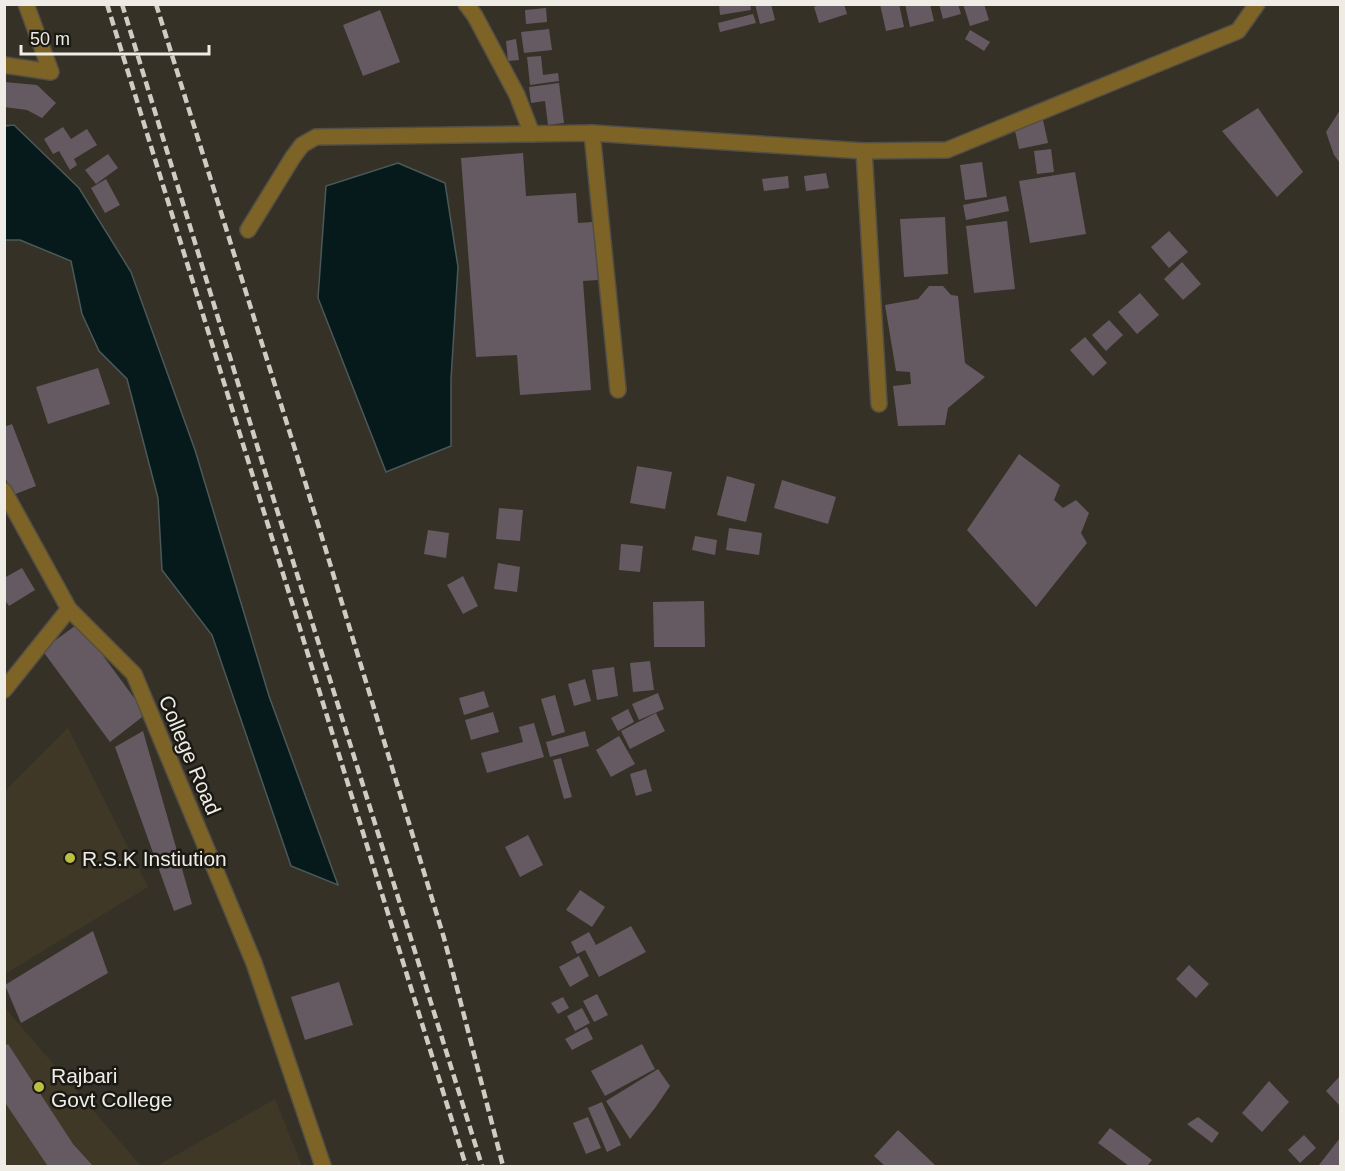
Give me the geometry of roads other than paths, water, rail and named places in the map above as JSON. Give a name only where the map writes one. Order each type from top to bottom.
[{"type":"street","points":[[4,65],[51,72],[26,4]]},
{"type":"street","points":[[466,4],[475,16],[517,95],[532,134]]},
{"type":"street","points":[[248,230],[293,157],[302,145],[316,137],[592,133],[864,152],[947,150],[1238,31],[1257,4]]},
{"type":"street","points":[[592,133],[618,390]]},
{"type":"street","points":[[864,152],[879,404]]},
{"type":"street","name":"College Road","points":[[4,491],[69,609],[134,674],[254,963],[323,1167]]},
{"type":"street","points":[[4,690],[69,609]]},
{"type":"railway","points":[[107,4],[466,1166]]},
{"type":"railway","points":[[122,4],[482,1166]]},
{"type":"railway","points":[[156,4],[444,938],[503,1166]]},
{"type":"place","name":"R.S.K Instiution","points":[[70,858]]},
{"type":"place","name":"Rajbari Govt College","points":[[39,1087]]}]
